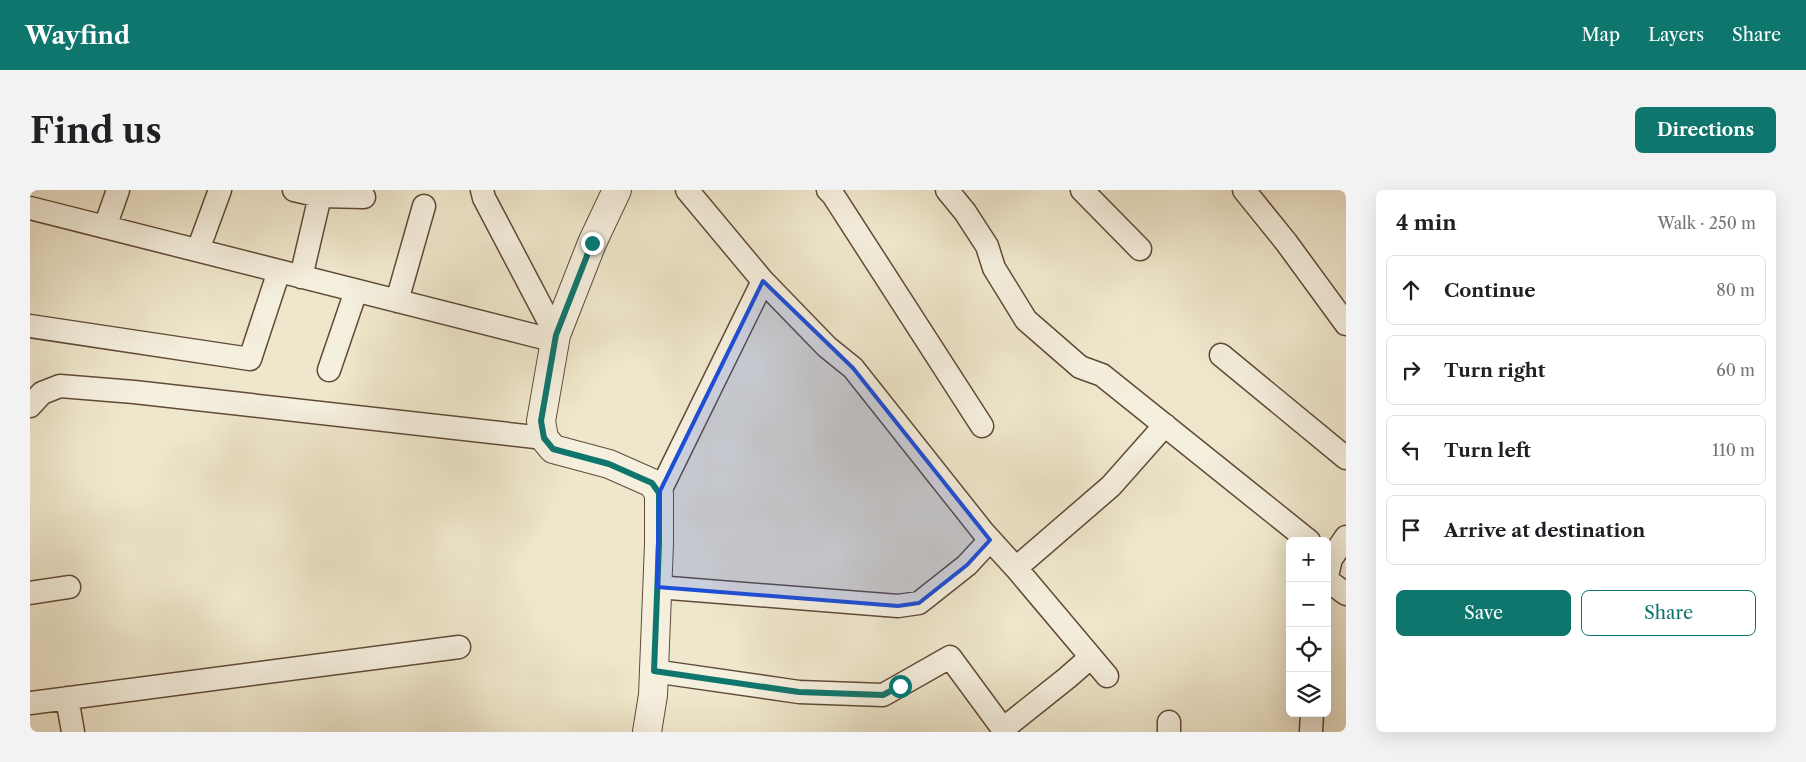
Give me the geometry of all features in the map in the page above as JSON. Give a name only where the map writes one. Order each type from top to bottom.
[{"type":"street","points":[[105,227],[118,190]]},
{"type":"street","points":[[198,250],[220,190]]},
{"type":"street","points":[[294,190],[320,196],[364,197]]},
{"type":"street","points":[[482,190],[484,198],[556,335]]},
{"type":"street","points":[[617,190],[592,243],[556,335],[541,421],[544,438],[553,449],[609,464],[652,483],[659,493]]},
{"type":"street","points":[[687,190],[763,281],[827,347],[852,368],[990,540],[1107,676]]},
{"type":"street","points":[[828,190],[982,426]]},
{"type":"street","points":[[947,190],[965,212],[986,246],[994,268],[1026,320],[1080,367],[1102,375],[1304,537]]},
{"type":"street","points":[[1082,190],[1140,249]]},
{"type":"street","points":[[1244,190],[1286,242],[1346,324]]},
{"type":"street","points":[[301,277],[320,196]]},
{"type":"street","points":[[398,301],[424,206]]},
{"type":"street","points":[[30,208],[540,337],[556,335]]},
{"type":"street","points":[[30,326],[250,359],[279,271]]},
{"type":"street","points":[[648,732],[654,671],[659,493],[763,281]]},
{"type":"street","points":[[329,370],[356,291]]},
{"type":"street","points":[[1220,355],[1346,458]]},
{"type":"street","points":[[30,406],[42,394],[60,386],[134,392],[544,438]]},
{"type":"street","points":[[1016,568],[1111,486],[1165,425]]},
{"type":"street","points":[[1331,563],[1346,538]]},
{"type":"street","points":[[657,587],[898,606],[919,603],[967,565],[990,540]]},
{"type":"street","points":[[1331,572],[1346,594]]},
{"type":"street","points":[[30,593],[69,586]]},
{"type":"street","points":[[30,703],[459,647]]},
{"type":"street","points":[[654,671],[799,692],[883,695],[950,657],[1003,729],[1068,678],[1091,656]]},
{"type":"street","points":[[68,698],[73,732]]},
{"type":"street","points":[[1311,732],[1312,717]]},
{"type":"highlighted area","points":[[763,281],[853,368],[990,540],[967,565],[919,603],[898,606],[657,587],[659,493]]},
{"type":"route","points":[[592,243],[556,335],[541,421],[542,429],[544,438],[553,449],[609,464],[652,483],[659,493],[654,671],[799,692],[843,695],[883,695],[900,686]]}]
